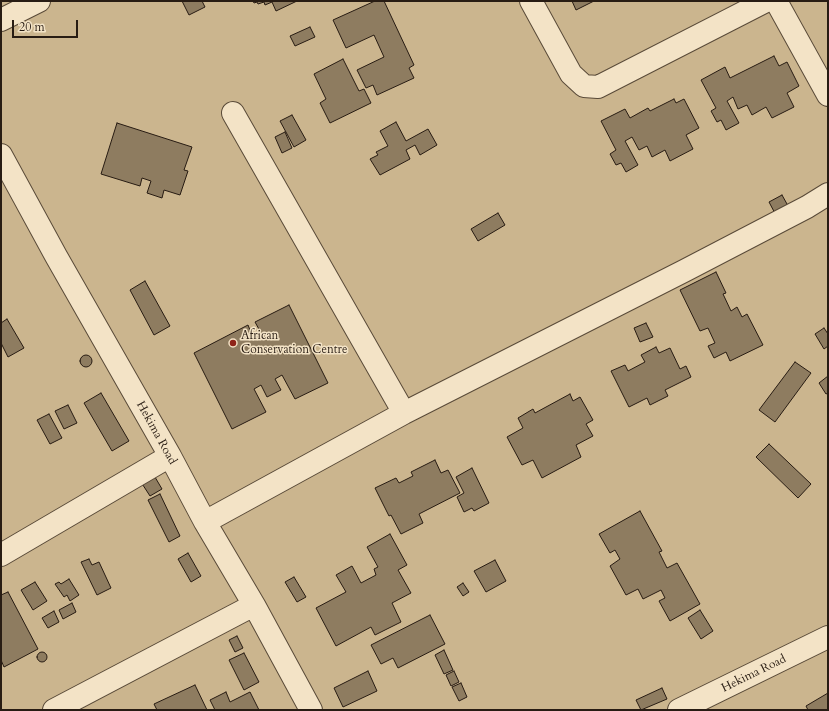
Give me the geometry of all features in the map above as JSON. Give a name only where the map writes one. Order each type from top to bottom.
[{"type":"street","points":[[1,20],[39,1]]},
{"type":"street","points":[[531,1],[571,74],[584,86],[598,87],[766,1]]},
{"type":"street","points":[[776,1],[828,95]]},
{"type":"street","points":[[233,113],[404,413]]},
{"type":"street","name":"Hekima Road","points":[[1,155],[56,256],[170,456],[205,522],[254,604],[311,710]]},
{"type":"street","points":[[205,522],[404,413],[684,271],[807,207],[828,194]]},
{"type":"street","points":[[1,555],[170,456]]},
{"type":"street","points":[[54,710],[254,604]]},
{"type":"street","name":"Hekima Road","points":[[679,710],[828,637]]},
{"type":"shaded area","points":[[1,1],[828,1],[828,710],[1,710]]},
{"type":"building","points":[[182,1],[202,1],[205,7],[189,15]]},
{"type":"building","points":[[253,1],[297,1],[276,11],[272,2],[265,5],[264,2],[258,4],[257,2],[254,3]]},
{"type":"building","points":[[375,1],[384,1],[414,65],[409,68],[414,78],[377,95],[373,85],[366,88],[357,70],[384,57],[374,35],[346,48],[333,20]]},
{"type":"building","points":[[572,1],[594,1],[576,10]]},
{"type":"building","points":[[310,27],[315,37],[295,46],[290,36]]},
{"type":"building","points":[[774,56],[779,66],[787,62],[799,86],[787,93],[794,107],[772,118],[766,107],[752,115],[747,105],[738,109],[733,97],[727,101],[739,123],[726,130],[721,120],[717,122],[711,111],[716,108],[701,80],[725,67],[730,78]]},
{"type":"building","points":[[343,59],[359,91],[364,89],[371,103],[330,123],[320,103],[326,99],[314,74]]},
{"type":"building","points":[[674,99],[676,103],[684,99],[699,128],[686,135],[693,149],[670,161],[665,150],[652,157],[647,146],[639,150],[632,137],[625,141],[638,165],[626,172],[621,163],[616,165],[610,154],[616,150],[601,121],[625,109],[630,118],[648,108],[650,111]]},
{"type":"building","points":[[292,115],[306,140],[294,147],[280,121]]},
{"type":"building","points":[[396,122],[406,141],[428,129],[437,145],[420,155],[415,145],[406,150],[410,159],[380,175],[370,159],[378,155],[376,152],[388,146],[380,131]]},
{"type":"building","points":[[117,123],[192,147],[184,170],[188,171],[180,195],[164,190],[162,198],[147,193],[151,181],[142,178],[140,186],[101,174]]},
{"type":"building","points":[[285,132],[292,148],[282,153],[275,137]]},
{"type":"building","points":[[782,195],[792,213],[778,219],[769,202]]},
{"type":"building","points":[[498,213],[505,225],[478,241],[471,229]]},
{"type":"building","points":[[716,272],[726,293],[723,294],[731,311],[737,307],[742,317],[747,314],[763,345],[730,361],[726,352],[714,358],[708,346],[715,343],[708,328],[700,331],[680,290]]},
{"type":"building","points":[[145,281],[170,326],[154,335],[130,290]]},
{"type":"building","points":[[289,305],[328,383],[295,399],[282,375],[275,379],[281,390],[267,397],[261,385],[254,389],[266,412],[232,429],[194,353],[248,325],[252,335],[260,331],[255,322]]},
{"type":"building","points":[[7,319],[24,348],[8,357],[1,343],[1,323]]},
{"type":"building","points":[[646,323],[653,337],[640,342],[634,328]]},
{"type":"building","points":[[824,328],[828,334],[828,346],[824,349],[815,334]]},
{"type":"building","points":[[656,347],[659,353],[670,348],[680,369],[686,366],[691,377],[665,390],[668,396],[650,405],[647,398],[629,407],[611,371],[625,365],[628,371],[645,362],[641,355]]},
{"type":"building","points":[[88,355],[91,356],[91,366],[84,367],[81,366],[80,359],[81,356]]},
{"type":"building","points":[[795,362],[811,373],[775,422],[759,410]]},
{"type":"building","points":[[828,376],[828,393],[826,394],[819,383]]},
{"type":"building","points":[[101,393],[129,441],[112,451],[84,403]]},
{"type":"building","points":[[570,394],[573,401],[580,397],[593,420],[586,424],[593,436],[576,445],[581,457],[542,478],[533,460],[522,465],[507,437],[523,428],[518,418],[533,409],[535,413]]},
{"type":"building","points":[[68,405],[77,423],[64,429],[55,411]]},
{"type":"building","points":[[49,414],[62,438],[50,444],[37,420]]},
{"type":"building","points":[[769,444],[811,484],[798,498],[756,457]]},
{"type":"building","points":[[435,460],[441,473],[448,470],[460,493],[419,514],[423,523],[401,534],[391,515],[389,516],[375,488],[396,478],[399,483],[413,476],[411,472]]},
{"type":"building","points":[[472,468],[489,503],[474,511],[472,508],[464,512],[457,497],[464,493],[456,477]]},
{"type":"building","points":[[152,472],[162,489],[150,496],[139,479]]},
{"type":"building","points":[[160,494],[180,536],[169,542],[148,500]]},
{"type":"building","points":[[640,511],[662,551],[659,552],[667,568],[677,563],[700,604],[670,621],[659,601],[665,598],[661,590],[643,599],[638,589],[626,595],[610,566],[620,559],[615,550],[610,553],[599,534]]},
{"type":"building","points":[[390,534],[407,565],[398,570],[411,593],[392,603],[401,622],[375,635],[371,627],[336,646],[316,608],[346,592],[336,575],[352,566],[361,583],[376,575],[374,569],[378,567],[367,547]]},
{"type":"building","points":[[188,553],[201,576],[191,582],[178,559]]},
{"type":"building","points":[[89,559],[92,565],[99,562],[111,588],[97,595],[81,562]]},
{"type":"building","points":[[495,560],[506,581],[486,592],[474,571]]},
{"type":"building","points":[[294,577],[306,597],[297,602],[285,582]]},
{"type":"building","points":[[69,579],[79,595],[70,601],[67,595],[64,597],[55,584],[59,582],[61,584]]},
{"type":"building","points":[[35,582],[47,601],[33,610],[21,590]]},
{"type":"building","points":[[463,583],[469,592],[463,596],[457,587]]},
{"type":"building","points":[[8,592],[38,649],[4,667],[1,660],[1,595]]},
{"type":"building","points":[[72,603],[76,612],[63,619],[59,610]]},
{"type":"building","points":[[700,610],[713,631],[701,639],[688,618]]},
{"type":"building","points":[[54,611],[59,622],[48,628],[42,618]]},
{"type":"building","points":[[430,615],[445,644],[398,668],[393,658],[381,664],[371,645]]},
{"type":"building","points":[[237,636],[243,648],[235,652],[229,640]]},
{"type":"building","points":[[444,650],[453,670],[444,674],[435,655]]},
{"type":"building","points":[[40,652],[44,652],[46,653],[46,661],[40,662],[37,659],[37,655]]},
{"type":"building","points":[[244,653],[259,682],[244,690],[229,660]]},
{"type":"building","points":[[368,671],[377,691],[343,707],[334,688]]},
{"type":"building","points":[[454,671],[459,682],[451,686],[446,675]]},
{"type":"building","points":[[461,683],[467,697],[459,701],[452,687]]},
{"type":"building","points":[[195,685],[207,710],[157,710],[154,704]]},
{"type":"building","points":[[662,688],[667,699],[641,710],[636,700]]},
{"type":"building","points":[[226,692],[230,702],[250,692],[259,710],[215,710],[210,700]]},
{"type":"building","points":[[828,693],[828,710],[808,710],[806,706]]},
{"type":"place","name":"African Conservation Centre","points":[[233,343]]}]
